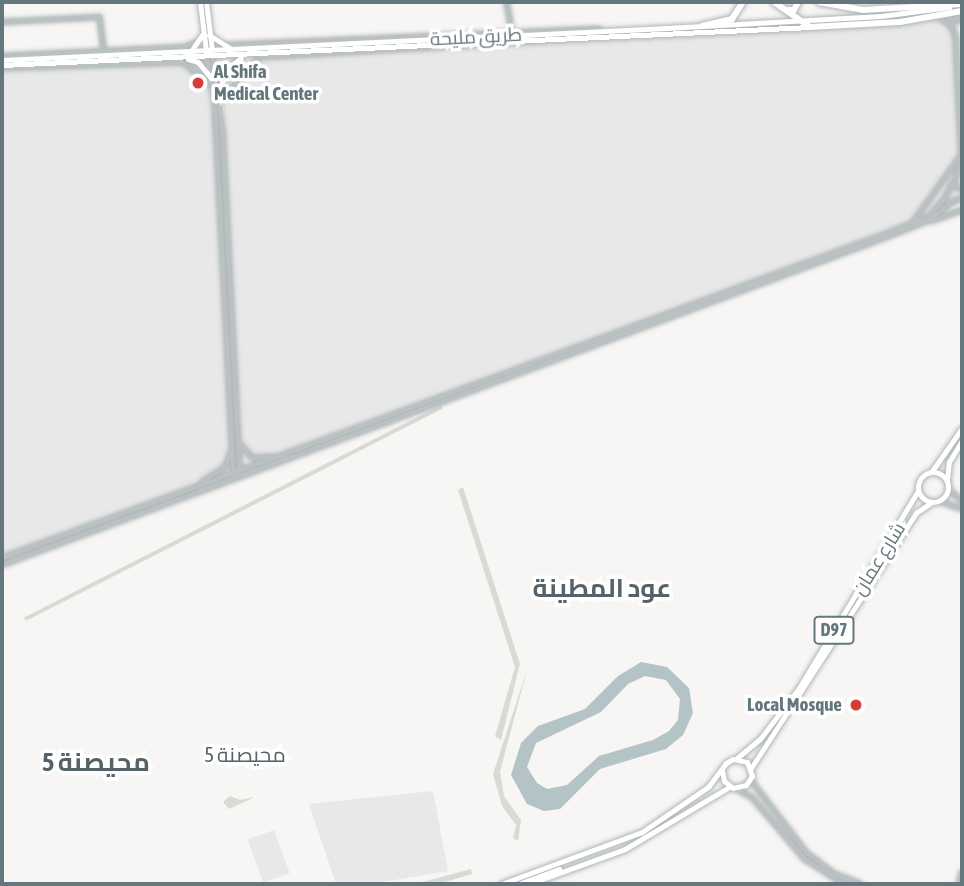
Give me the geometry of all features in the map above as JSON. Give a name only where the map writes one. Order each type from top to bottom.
[{"type":"highway","points":[[702,26],[732,19],[743,2]]},
{"type":"highway","points":[[775,2],[789,11],[797,2]]},
{"type":"highway","points":[[775,2],[796,21],[810,27],[937,17],[962,11]]},
{"type":"highway","points":[[820,2],[868,10],[962,4]]},
{"type":"highway","points":[[839,6],[922,2]]},
{"type":"main road","points":[[205,2],[202,26],[206,34],[233,49]]},
{"type":"main road","points":[[205,2],[206,34],[210,53]]},
{"type":"main road","name":"طريق مليحة","points":[[233,49],[796,21],[950,6]]},
{"type":"main road","name":"طريق مليحة","points":[[2,62],[69,55],[191,51],[248,55],[810,27]]},
{"type":"main road","points":[[191,51],[206,34]]},
{"type":"main road","points":[[152,58],[233,49]]},
{"type":"main road","name":"طريق مليحة","points":[[2,62],[22,64],[137,61],[210,53]]},
{"type":"main road","points":[[216,90],[226,70],[248,55]]},
{"type":"main road","points":[[178,57],[198,62],[211,78]]},
{"type":"main road","points":[[14,68],[22,64]]},
{"type":"main road","points":[[962,428],[931,472],[921,477],[918,491],[932,502],[939,501],[948,489],[949,462],[962,440]]},
{"type":"main road","points":[[931,472],[947,480]]},
{"type":"main road","name":"شارع عمان","points":[[737,758],[760,739],[792,698],[918,491]]},
{"type":"main road","name":"شارع عمان","points":[[751,768],[916,513],[932,502]]},
{"type":"main road","points":[[501,884],[517,882],[658,822],[712,785],[722,770],[737,758],[751,768],[751,780],[737,789],[729,787],[715,791],[633,845],[528,884]]},
{"type":"main road","points":[[722,770],[729,787]]},
{"type":"main road","points":[[541,884],[552,877]]},
{"type":"street","points":[[507,2],[509,28],[513,32]]},
{"type":"street","points":[[2,22],[100,17],[104,51]]},
{"type":"street","points":[[2,565],[237,474],[909,225],[934,213],[946,197],[947,189],[954,184],[961,153],[956,37],[951,25],[937,17]]},
{"type":"street","points":[[951,25],[956,18],[962,21]]},
{"type":"street","points":[[69,55],[188,47],[198,39],[202,26]]},
{"type":"street","points":[[504,32],[509,28]]},
{"type":"street","points":[[466,36],[504,32],[613,31]]},
{"type":"street","points":[[218,43],[425,38]]},
{"type":"street","points":[[220,102],[258,57],[322,51]]},
{"type":"street","points":[[210,53],[211,78],[220,102],[237,474]]},
{"type":"street","points":[[210,53],[216,90],[233,444],[237,474]]},
{"type":"street","points":[[2,62],[14,68],[137,61],[185,62],[216,90]]},
{"type":"street","points":[[909,225],[929,205],[961,153]]},
{"type":"street","points":[[954,184],[962,187]]},
{"type":"street","points":[[946,197],[952,202]]},
{"type":"street","points":[[926,222],[952,202],[962,199]]},
{"type":"street","points":[[2,558],[300,456],[962,210]]},
{"type":"street","points":[[237,439],[253,458],[288,456]]},
{"type":"street","points":[[176,498],[222,470],[233,444]]},
{"type":"street","points":[[237,474],[300,456]]},
{"type":"street","points":[[948,489],[962,501]]},
{"type":"street","points":[[939,501],[962,509]]},
{"type":"street","points":[[751,780],[755,792],[807,853],[835,874],[861,884]]},
{"type":"street","points":[[737,789],[752,797],[805,859],[844,884]]},
{"type":"street","points":[[960,884],[962,872]]},
{"type":"shaded area","points":[[959,16],[962,202],[2,562],[2,63],[210,52],[219,114],[233,399],[223,80],[217,58],[762,33]]},
{"type":"shaded area","points":[[441,405],[443,409],[26,621],[24,617]]},
{"type":"shaded area","points":[[463,487],[520,664],[501,740],[495,736],[515,667],[458,490]]},
{"type":"shaded area","points":[[641,662],[667,667],[689,688],[693,713],[683,735],[666,749],[600,769],[560,809],[544,811],[527,804],[511,775],[521,743],[538,726],[585,709],[618,676]],"holes":[[[645,676],[666,680],[680,699],[678,720],[669,731],[653,740],[599,756],[567,785],[547,789],[537,783],[527,767],[536,743],[601,712],[628,684]]]},
{"type":"shaded area","points":[[527,670],[500,772],[504,796],[521,820],[518,841],[513,838],[516,825],[502,806],[493,774]]},
{"type":"shaded area","points":[[433,791],[448,871],[370,884],[336,884],[309,804]]},
{"type":"shaded area","points":[[230,796],[240,800],[255,797],[229,809],[223,802]]},
{"type":"shaded area","points":[[274,830],[290,873],[263,883],[248,840]]},
{"type":"shaded area","points":[[471,869],[472,874],[438,884],[415,884]]},
{"type":"place","name":"Al Shifa Medical Center","points":[[198,83]]},
{"type":"place","name":"Local Mosque","points":[[856,705]]},
{"type":"district","name":"عود المطينة","points":[[602,589]]},
{"type":"district","name":"محيصنة 5","points":[[245,754]]},
{"type":"district","name":"محيصنة 5","points":[[96,763]]}]
